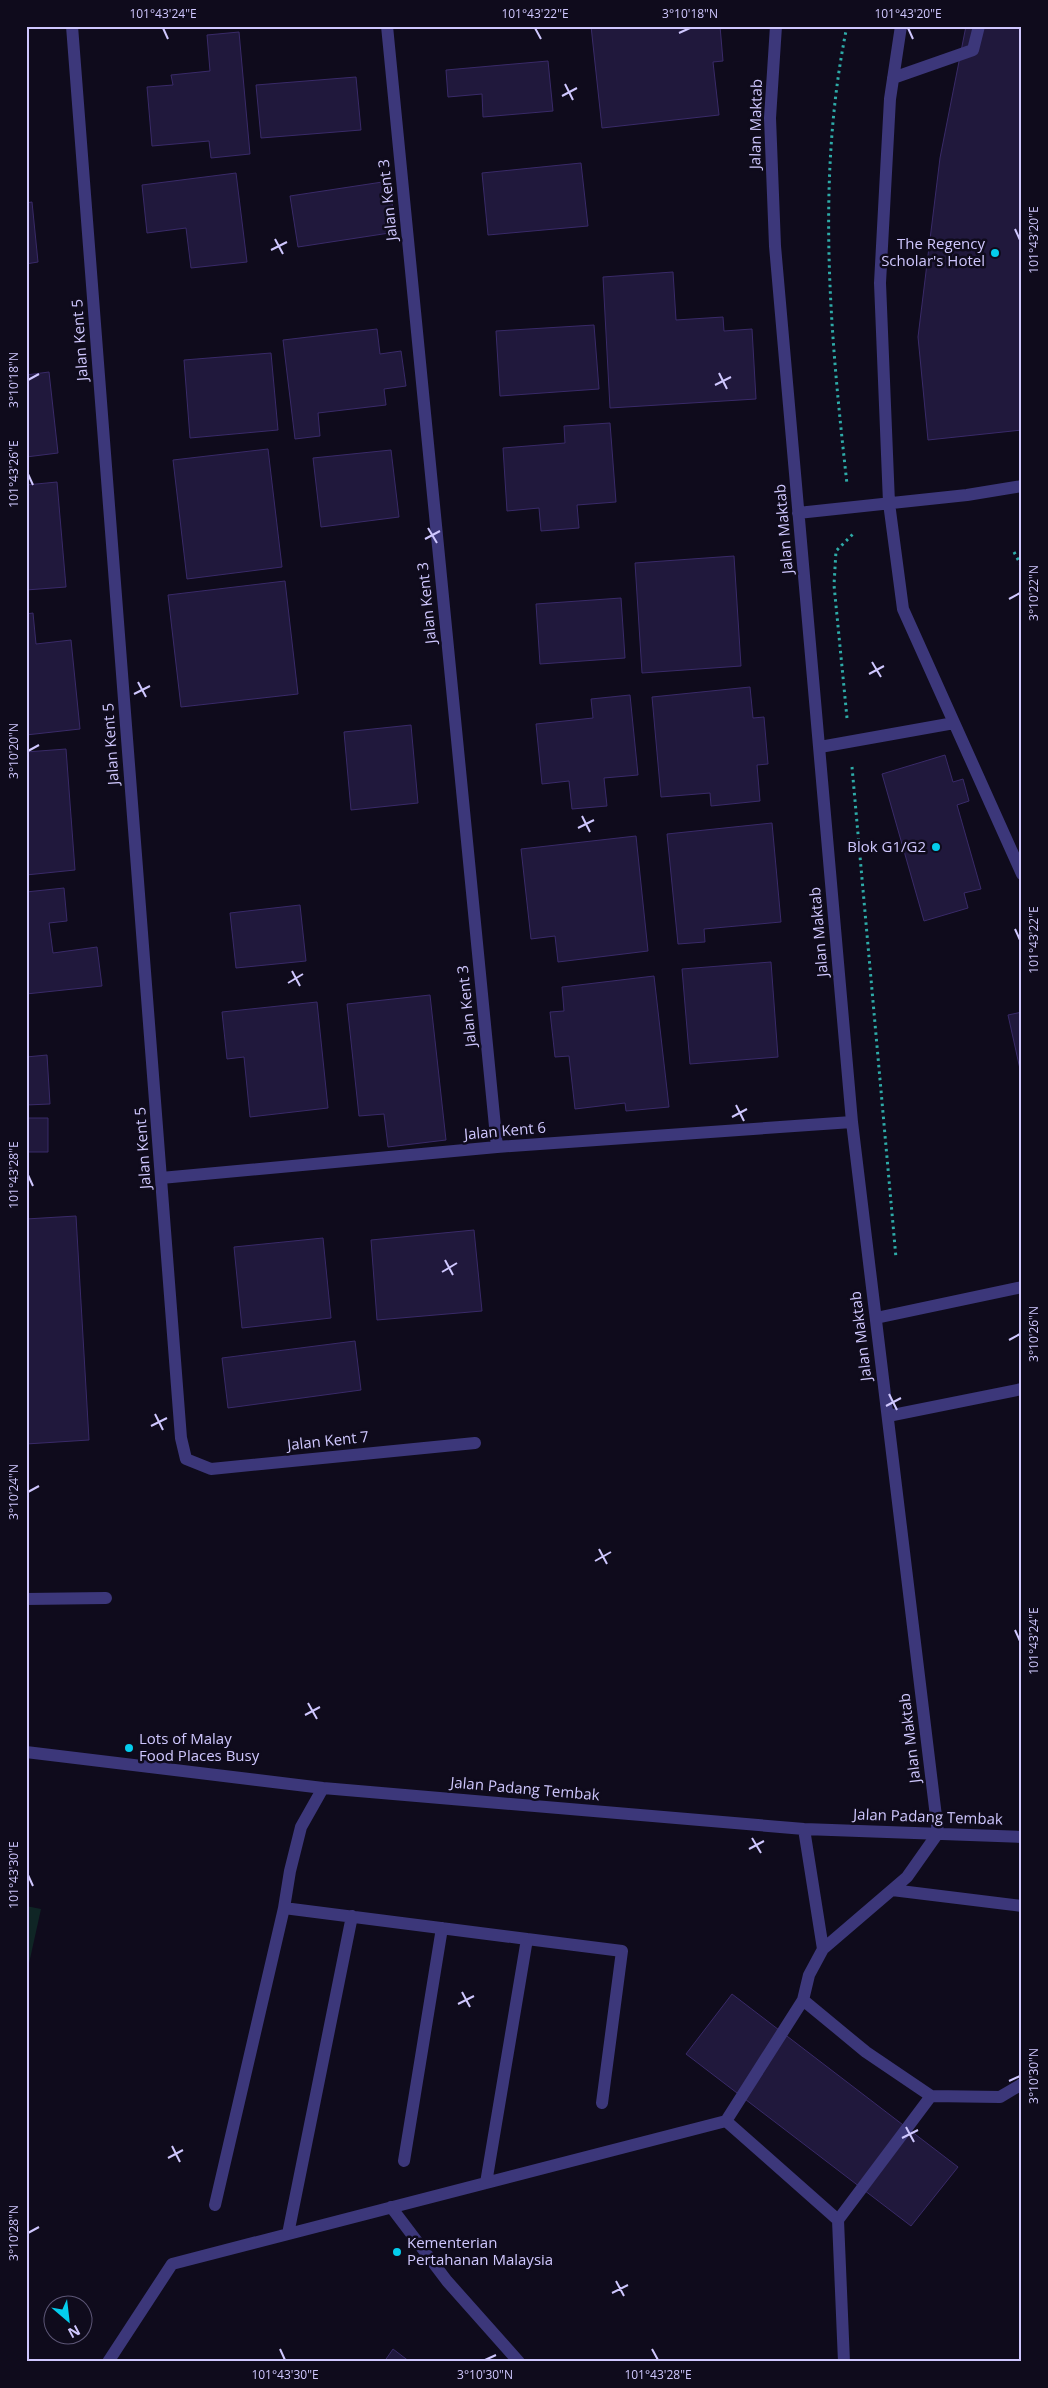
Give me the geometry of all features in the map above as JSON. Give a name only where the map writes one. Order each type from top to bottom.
[{"type":"street","name":"Jalan Kent 5","points":[[72,26],[181,1438],[186,1459]]},
{"type":"street","name":"Jalan Kent 3","points":[[387,26],[497,1147]]},
{"type":"street","name":"Jalan Maktab","points":[[776,26],[770,118],[775,236],[852,1122],[938,1832]]},
{"type":"street","points":[[901,26],[893,78],[880,283],[889,503],[903,608],[1022,874]]},
{"type":"street","points":[[893,78],[973,50],[980,26]]},
{"type":"street","points":[[798,513],[968,496],[1022,486]]},
{"type":"street","points":[[820,747],[954,724]]},
{"type":"street","name":"Jalan Kent 6","points":[[161,1178],[497,1147],[852,1122]]},
{"type":"street","points":[[876,1318],[1022,1287]]},
{"type":"street","points":[[888,1416],[1022,1389]]},
{"type":"street","name":"Jalan Kent 7","points":[[186,1459],[211,1469],[475,1443]]},
{"type":"street","points":[[26,1598],[106,1598]]},
{"type":"street","name":"Jalan Padang Tembak","points":[[26,1752],[323,1788],[804,1829],[938,1832],[1022,1837]]},
{"type":"street","points":[[215,2205],[301,1827],[323,1788]]},
{"type":"street","points":[[804,1829],[822,1949]]},
{"type":"street","points":[[108,2362],[172,2264],[726,2121],[802,2000],[809,1975],[822,1949],[907,1877],[938,1832]]},
{"type":"street","points":[[892,1890],[1022,1906]]},
{"type":"street","points":[[284,1908],[622,1951],[602,2103]]},
{"type":"street","points":[[288,2234],[352,1916]]},
{"type":"street","points":[[404,2161],[442,1928]]},
{"type":"street","points":[[486,2183],[527,1939]]},
{"type":"street","points":[[802,2000],[866,2052],[931,2096],[1000,2097],[1022,2084]]},
{"type":"street","points":[[844,2362],[838,2220],[931,2096]]},
{"type":"street","points":[[726,2121],[838,2220]]},
{"type":"street","points":[[391,2207],[446,2281],[519,2362]]},
{"type":"path","points":[[846,26],[832,116],[829,190],[830,281],[834,370],[853,534],[836,551],[834,585],[897,1263]]},
{"type":"path","points":[[1014,552],[1022,567]]},
{"type":"green space","points":[[26,1906],[41,1909],[26,1977]]},
{"type":"building","points":[[591,26],[720,26],[723,61],[713,62],[719,115],[602,128]]},
{"type":"building","points":[[966,26],[1022,26],[1022,430],[928,440],[918,337],[940,158]]},
{"type":"building","points":[[239,32],[250,154],[211,158],[209,141],[152,146],[147,87],[173,85],[171,75],[210,71],[207,35]]},
{"type":"building","points":[[548,61],[553,111],[483,117],[482,94],[448,97],[446,70]]},
{"type":"building","points":[[356,77],[361,130],[261,138],[256,85]]},
{"type":"building","points":[[581,163],[588,226],[488,235],[482,173]]},
{"type":"building","points":[[236,173],[247,262],[191,268],[186,228],[147,233],[142,185]]},
{"type":"building","points":[[389,181],[396,232],[298,247],[290,196]]},
{"type":"building","points":[[32,202],[38,262],[26,264],[26,203]]},
{"type":"building","points":[[673,272],[676,320],[723,317],[724,331],[752,329],[756,399],[610,408],[603,277]]},
{"type":"building","points":[[594,325],[599,389],[500,396],[496,331]]},
{"type":"building","points":[[377,329],[380,354],[401,351],[406,386],[384,389],[386,405],[318,413],[320,436],[295,439],[283,340]]},
{"type":"building","points":[[271,353],[278,430],[190,438],[184,360]]},
{"type":"building","points":[[49,372],[58,453],[26,457],[26,375]]},
{"type":"building","points":[[610,423],[616,502],[577,505],[579,528],[541,531],[539,508],[507,511],[503,448],[565,443],[564,426]]},
{"type":"building","points":[[268,449],[282,567],[187,579],[173,460]]},
{"type":"building","points":[[391,450],[399,517],[321,527],[313,458]]},
{"type":"building","points":[[57,482],[66,587],[26,590],[26,485]]},
{"type":"building","points":[[734,556],[741,666],[642,673],[635,563]]},
{"type":"building","points":[[285,581],[298,694],[181,707],[168,595]]},
{"type":"building","points":[[621,598],[625,658],[540,664],[536,604]]},
{"type":"building","points":[[33,613],[36,644],[71,640],[80,729],[26,735],[26,614]]},
{"type":"building","points":[[750,687],[753,718],[764,717],[768,764],[757,765],[760,801],[711,806],[710,793],[661,797],[652,697]]},
{"type":"building","points":[[630,695],[638,775],[604,778],[607,806],[572,809],[569,781],[542,784],[536,724],[593,718],[591,699]]},
{"type":"building","points":[[411,725],[418,803],[351,810],[344,732]]},
{"type":"building","points":[[66,749],[75,870],[26,875],[26,752]]},
{"type":"building","name":"Blok G1/G2","points":[[945,755],[953,782],[963,779],[969,801],[957,805],[981,889],[964,893],[968,908],[924,921],[882,774]]},
{"type":"building","points":[[772,823],[781,922],[704,929],[705,942],[678,944],[667,834]]},
{"type":"building","points":[[636,836],[648,951],[558,962],[555,936],[531,939],[521,849]]},
{"type":"building","points":[[64,888],[67,921],[49,923],[53,953],[97,947],[102,986],[26,994],[26,892]]},
{"type":"building","points":[[300,905],[306,961],[236,968],[230,913]]},
{"type":"building","points":[[771,962],[778,1057],[690,1064],[682,969]]},
{"type":"building","points":[[654,976],[669,1107],[626,1111],[625,1103],[575,1109],[569,1056],[555,1057],[550,1012],[564,1011],[562,987]]},
{"type":"building","points":[[430,995],[446,1140],[388,1147],[384,1114],[359,1116],[347,1004]]},
{"type":"building","points":[[317,1002],[328,1108],[250,1117],[244,1057],[227,1059],[222,1012]]},
{"type":"building","points":[[1022,1012],[1022,1078],[1008,1015]]},
{"type":"building","points":[[47,1055],[50,1104],[26,1105],[26,1057]]},
{"type":"building","points":[[26,1118],[48,1118],[48,1152],[26,1152]]},
{"type":"building","points":[[76,1216],[89,1440],[26,1444],[26,1219]]},
{"type":"building","points":[[474,1230],[482,1311],[377,1320],[371,1240]]},
{"type":"building","points":[[323,1238],[331,1318],[242,1328],[234,1247]]},
{"type":"building","points":[[355,1341],[361,1390],[228,1408],[222,1358]]},
{"type":"building","points":[[732,1994],[958,2167],[911,2226],[686,2054]]},
{"type":"building","points":[[393,2349],[410,2362],[384,2362]]},
{"type":"place","name":"The Regency Scholar's Hotel","points":[[995,253]]},
{"type":"place","name":"Blok G1/G2","points":[[936,847]]},
{"type":"place","name":"Lots of Malay Food Places Busy","points":[[129,1748]]},
{"type":"place","name":"Kementerian Pertahanan Malaysia","points":[[397,2252]]}]
